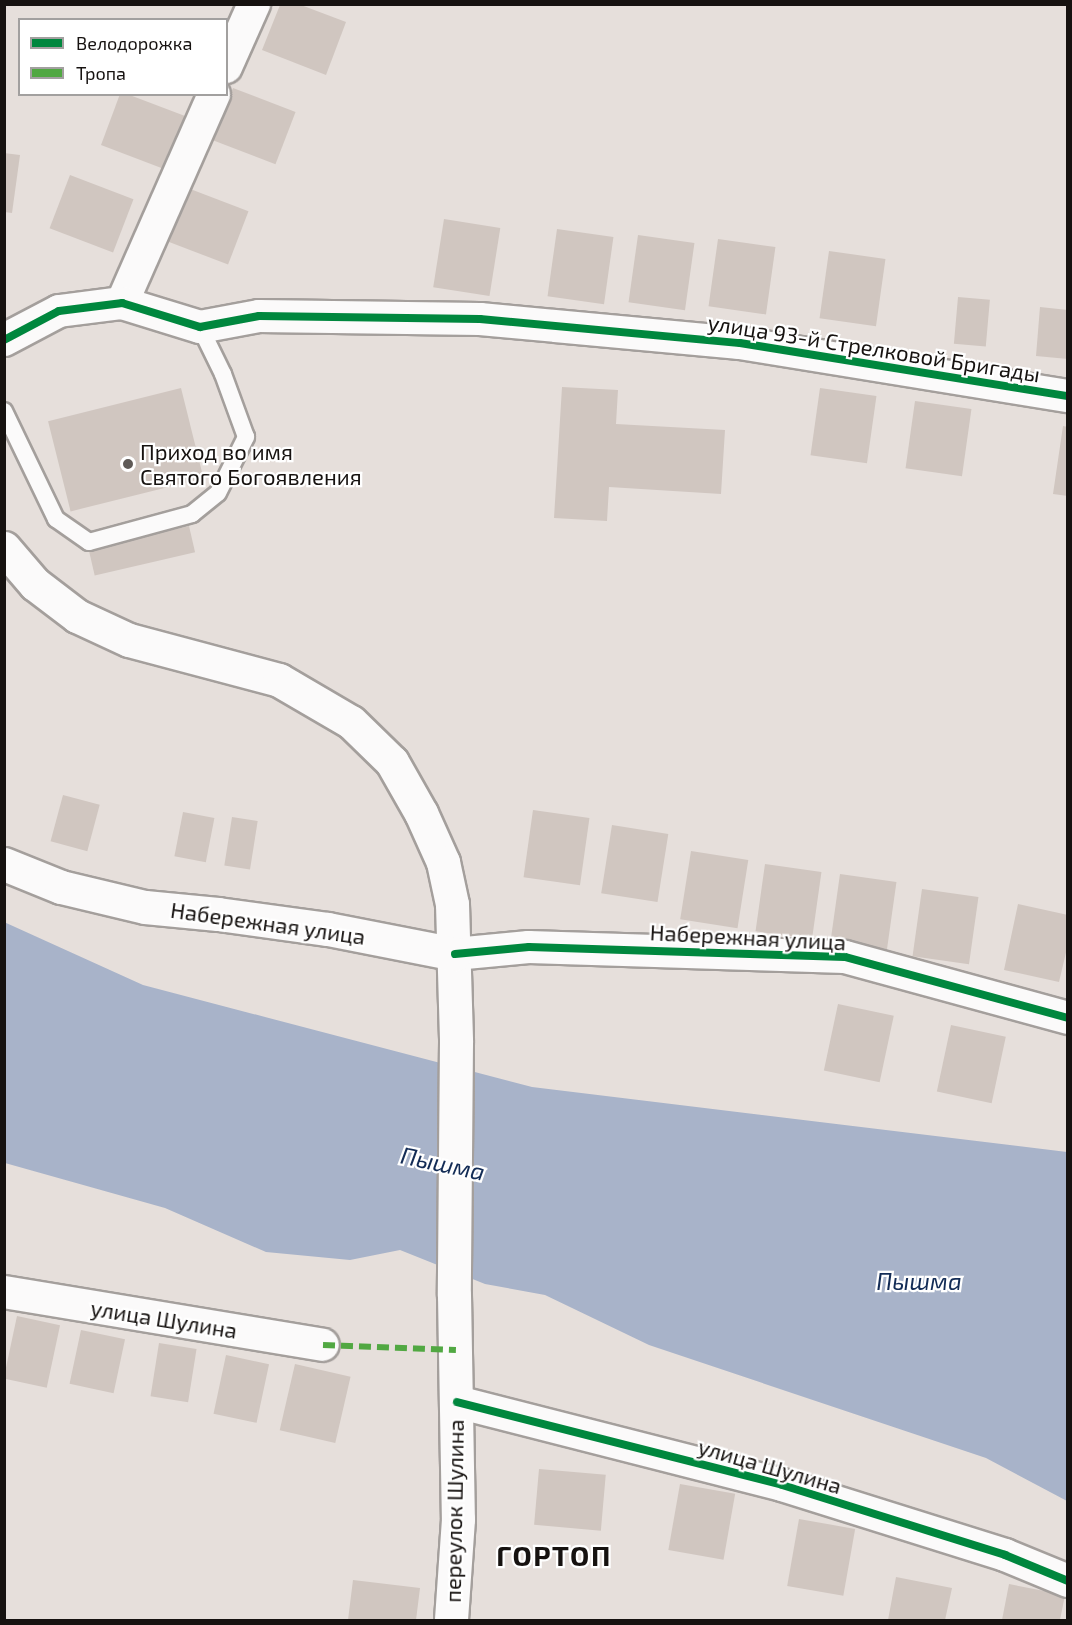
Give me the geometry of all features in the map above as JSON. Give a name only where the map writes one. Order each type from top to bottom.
[{"type":"main road","name":"переулок Шулина","points":[[4,548],[35,584],[77,616],[129,640],[279,680],[351,722],[392,762],[443,861],[452,904],[456,1042],[454,1295],[458,1519],[451,1620]]},
{"type":"main road","name":"Набережная улица","points":[[4,864],[61,887],[145,907],[328,929],[455,954]]},
{"type":"street","points":[[228,63],[254,4]]},
{"type":"street","points":[[122,303],[213,96]]},
{"type":"street","name":"улица 93-й Стрелковой Бригады","points":[[4,340],[58,311],[122,303],[200,327],[259,315],[480,319],[740,343],[1068,396]]},
{"type":"street","name":"Набережная улица","points":[[455,954],[529,947],[845,957],[1068,1018]]},
{"type":"street","name":"улица Шулина","points":[[4,1292],[323,1345]]},
{"type":"street","name":"улица Шулина","points":[[457,1402],[782,1485],[1005,1555],[1068,1581]]},
{"type":"lane","points":[[4,411],[56,519],[89,542],[192,513],[218,493],[246,437],[223,374],[200,327]]},
{"type":"water","name":"Пышма","points":[[4,922],[143,985],[532,1087],[1067,1152],[1067,1501],[986,1458],[649,1345],[545,1295],[485,1284],[400,1250],[350,1260],[266,1252],[165,1208],[5,1163]]},
{"type":"building","points":[[280,5],[301,5],[346,22],[326,75],[262,50]]},
{"type":"building","points":[[233,88],[296,112],[275,164],[213,140]]},
{"type":"building","points":[[119,96],[132,96],[185,116],[164,169],[101,145]]},
{"type":"building","points":[[4,153],[20,155],[12,213],[4,212]]},
{"type":"building","points":[[70,175],[133,199],[113,253],[50,228]]},
{"type":"building","points":[[185,187],[248,211],[228,265],[165,240]]},
{"type":"building","points":[[444,219],[500,228],[490,296],[433,287]]},
{"type":"building","points":[[557,229],[613,237],[604,304],[548,296]]},
{"type":"building","points":[[638,235],[694,243],[685,310],[629,302]]},
{"type":"building","points":[[718,239],[775,247],[766,314],[709,306]]},
{"type":"building","points":[[829,251],[885,259],[876,326],[820,318]]},
{"type":"building","points":[[958,297],[990,300],[986,347],[954,344]]},
{"type":"building","points":[[1040,307],[1068,310],[1068,359],[1036,356]]},
{"type":"building","points":[[562,387],[618,390],[616,424],[725,430],[721,494],[609,487],[607,521],[554,518]]},
{"type":"building","points":[[181,388],[203,478],[71,511],[48,421]]},
{"type":"building","points":[[820,388],[876,396],[867,463],[811,455]]},
{"type":"building","points":[[915,401],[971,409],[962,476],[906,468]]},
{"type":"building","points":[[1063,426],[1068,427],[1068,496],[1053,494]]},
{"type":"building","points":[[189,526],[195,552],[95,575],[89,549]]},
{"type":"building","points":[[63,795],[100,805],[87,851],[51,841]]},
{"type":"building","points":[[533,810],[589,818],[580,885],[524,877]]},
{"type":"building","points":[[183,812],[214,818],[206,862],[174,856]]},
{"type":"building","points":[[232,817],[258,821],[250,869],[224,865]]},
{"type":"building","points":[[612,825],[668,834],[658,902],[601,893]]},
{"type":"building","points":[[691,851],[748,860],[737,928],[680,919]]},
{"type":"building","points":[[765,864],[821,872],[812,939],[756,931]]},
{"type":"building","points":[[840,874],[896,882],[887,949],[831,941]]},
{"type":"building","points":[[922,889],[978,897],[969,964],[913,956]]},
{"type":"building","points":[[1018,904],[1068,915],[1068,944],[1059,982],[1004,970]]},
{"type":"building","points":[[838,1004],[894,1016],[880,1082],[824,1071]]},
{"type":"building","points":[[951,1025],[1006,1037],[992,1103],[937,1092]]},
{"type":"building","points":[[17,1316],[60,1325],[47,1388],[4,1379]]},
{"type":"building","points":[[81,1330],[125,1339],[114,1393],[70,1384]]},
{"type":"building","points":[[159,1343],[197,1349],[188,1402],[151,1396]]},
{"type":"building","points":[[226,1355],[269,1364],[257,1423],[214,1414]]},
{"type":"building","points":[[295,1364],[351,1377],[335,1443],[280,1430]]},
{"type":"building","points":[[539,1469],[606,1475],[601,1531],[534,1525]]},
{"type":"building","points":[[680,1484],[735,1494],[724,1560],[668,1550]]},
{"type":"building","points":[[799,1519],[855,1529],[843,1596],[787,1586]]},
{"type":"building","points":[[896,1577],[952,1588],[945,1620],[888,1620]]},
{"type":"building","points":[[353,1580],[420,1588],[416,1620],[348,1620]]},
{"type":"building","points":[[1009,1584],[1065,1595],[1060,1620],[1002,1620]]},
{"type":"marked path","points":[[323,1345],[456,1350]]},
{"type":"cycle path","points":[[4,340],[59,311],[122,303],[200,327],[259,316],[480,319],[740,343],[1068,396]]},
{"type":"cycle path","points":[[455,954],[529,947],[845,957],[1068,1018]]},
{"type":"cycle path","points":[[457,1402],[782,1485],[1005,1555],[1068,1581]]},
{"type":"place","name":"Приход во имя Святого Богоявления","points":[[128,464]]},
{"type":"district","name":"ГОРТОП","points":[[554,1555]]}]
